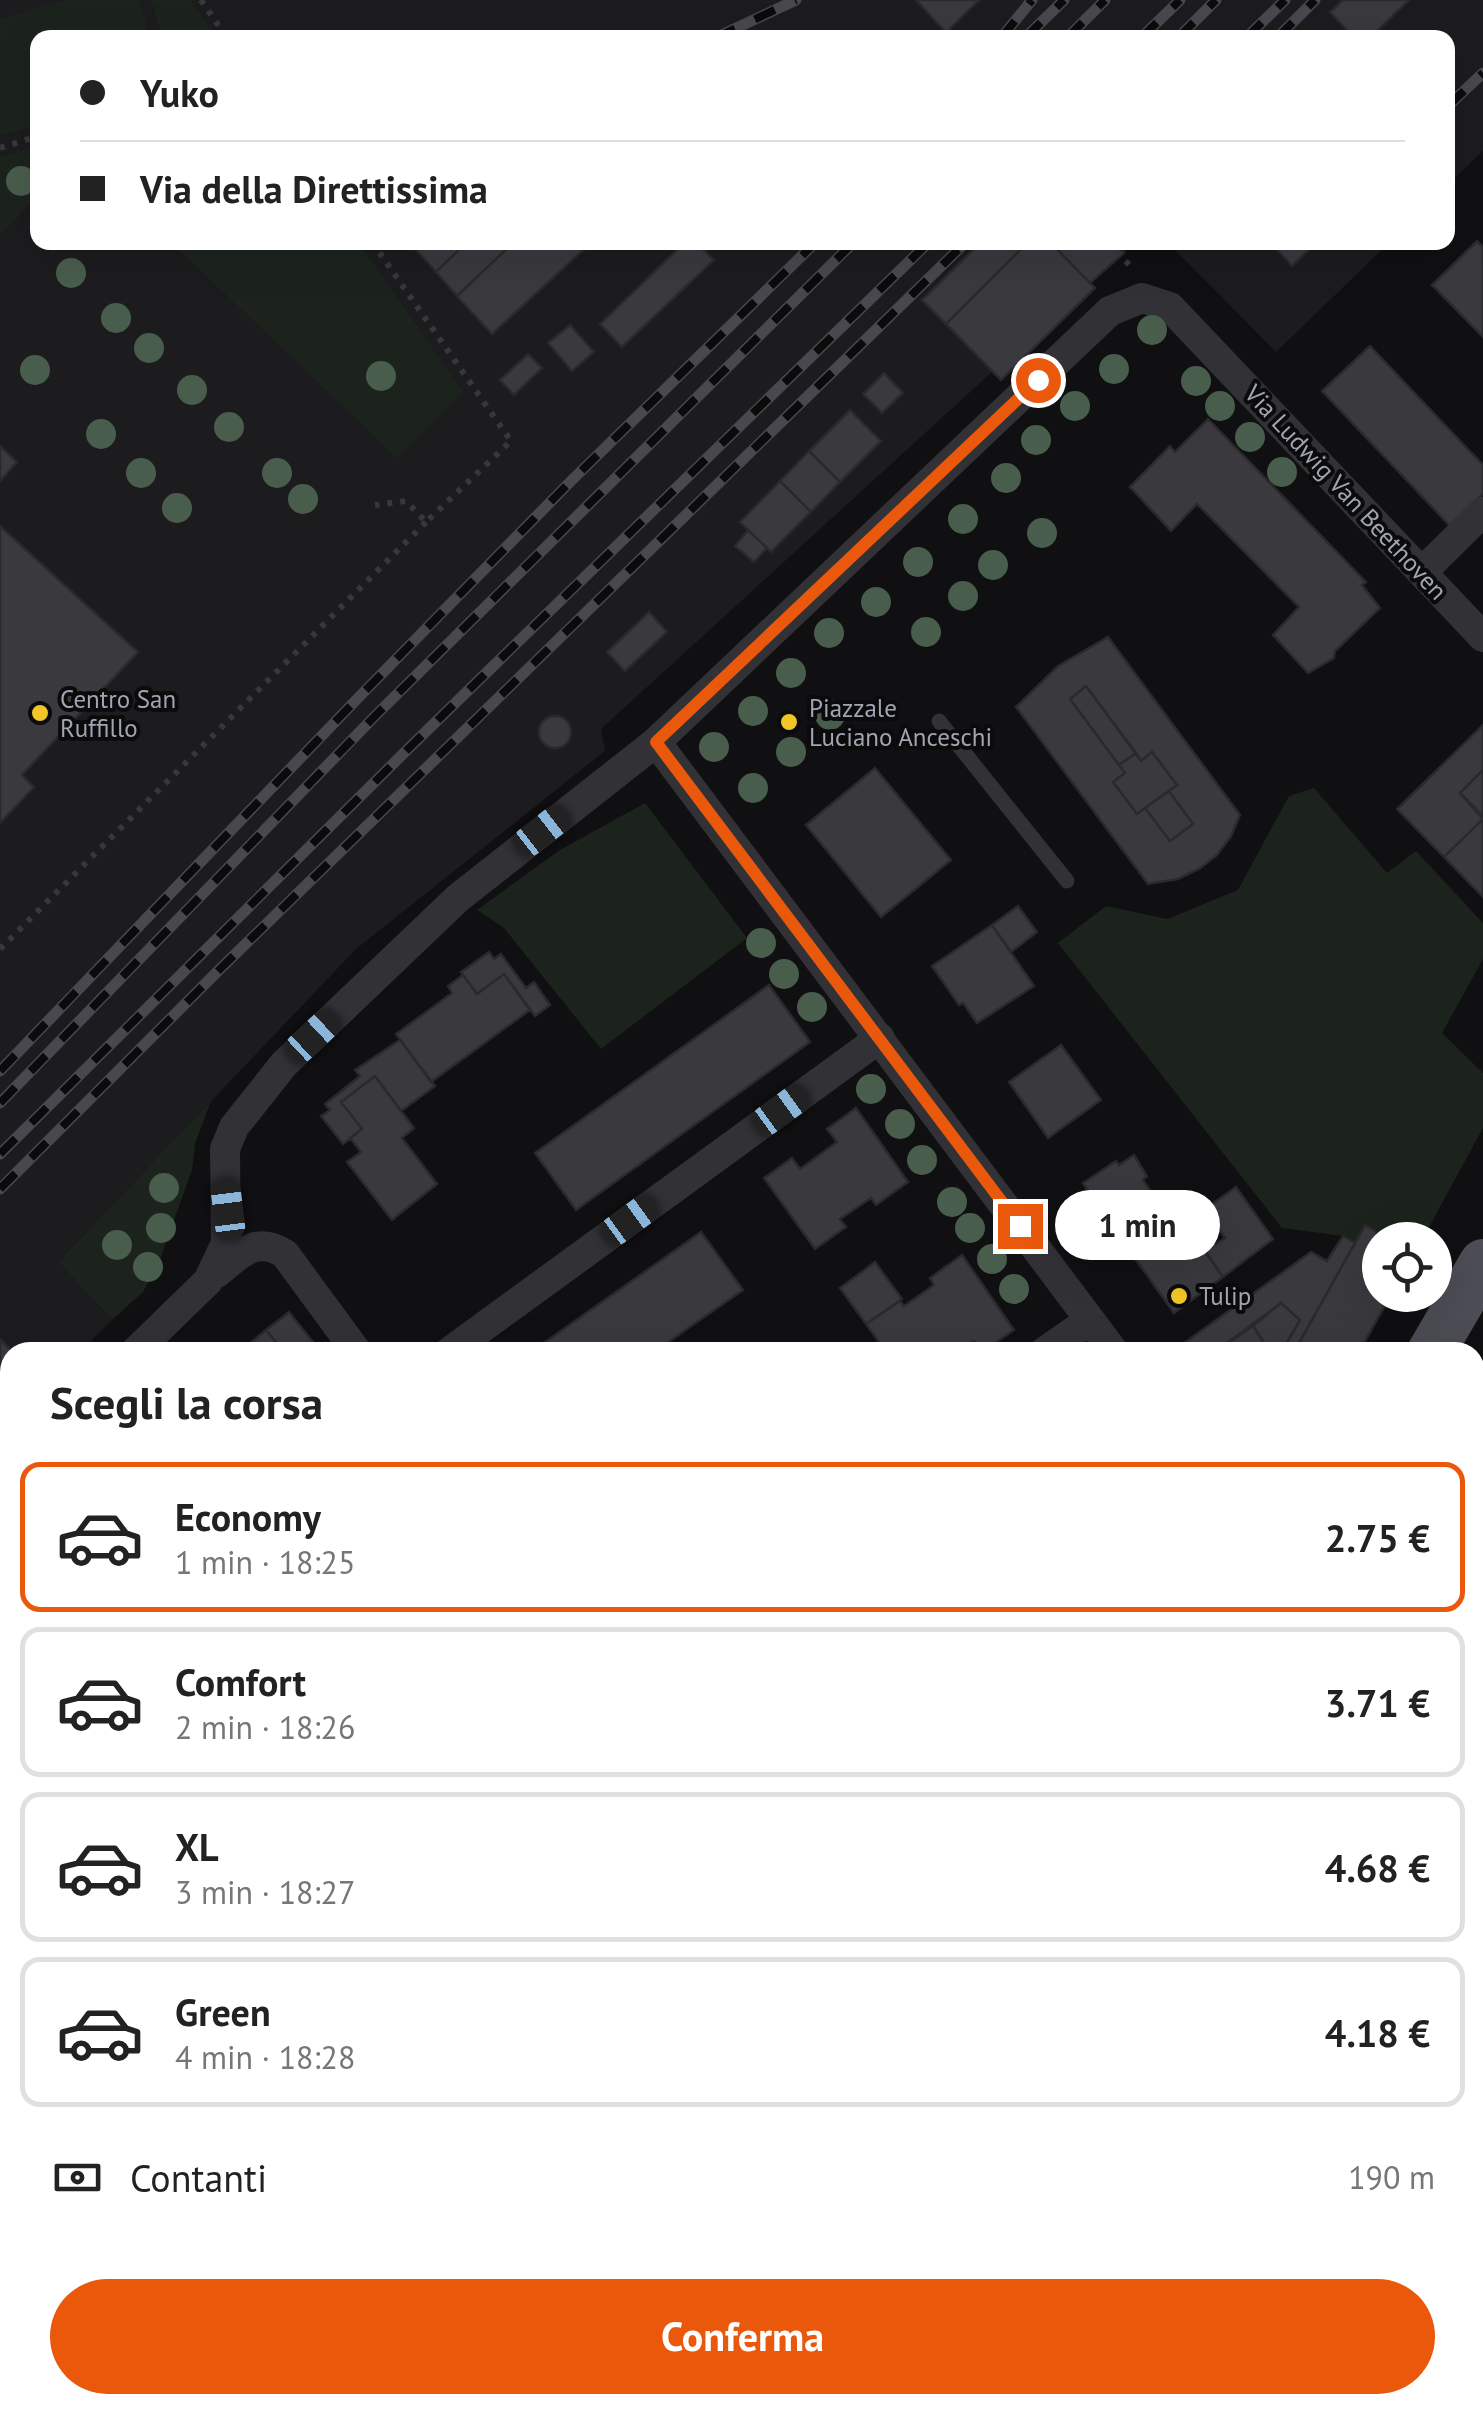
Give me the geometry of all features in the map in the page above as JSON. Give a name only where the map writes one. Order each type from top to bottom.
[{"type":"main road","points":[[1437,1342],[1483,1263]]},
{"type":"street","name":"Via Ludwig Van Beethoven","points":[[656,742],[1110,311],[1142,298],[1170,306],[1483,637]]},
{"type":"street","points":[[1422,572],[1483,512]]},
{"type":"street","points":[[208,1281],[226,1243],[225,1149],[234,1127],[284,1064],[458,898],[656,742],[1106,1342]]},
{"type":"street","points":[[463,1342],[880,1038]]},
{"type":"street","points":[[145,1342],[246,1248],[260,1244],[285,1254],[350,1342]]},
{"type":"street","points":[[1058,1342],[1090,1320]]},
{"type":"lane","points":[[939,721],[1067,881]]},
{"type":"path","points":[[201,0],[222,30]]},
{"type":"path","points":[[0,148],[30,139]]},
{"type":"path","points":[[0,948],[511,441],[378,250]]},
{"type":"path","points":[[375,505],[406,500],[426,522]]},
{"type":"shaded area","points":[[0,0],[1483,0],[1483,151],[1455,178],[1455,30],[30,30],[30,250],[1127,250],[1091,282],[1095,288],[1001,380],[992,372],[601,729],[605,751],[356,949],[58,1262],[112,1320],[90,1342],[0,1342]]},
{"type":"shaded area","points":[[66,0],[139,0],[148,30],[30,30],[30,128],[0,136],[0,19]]},
{"type":"shaded area","points":[[151,0],[190,0],[211,30],[160,30]]},
{"type":"shaded area","points":[[30,147],[30,203],[0,235],[0,157]]},
{"type":"shaded area","points":[[179,250],[364,250],[463,392],[397,458]]},
{"type":"shaded area","points":[[1175,250],[1382,250],[1276,352]]},
{"type":"shaded area","points":[[1314,788],[1387,873],[1416,851],[1483,923],[1483,959],[1442,1033],[1483,1073],[1483,1128],[1432,1222],[1362,1222],[1355,1243],[1343,1236],[1282,1228],[1058,943],[1106,906],[1167,919],[1238,890],[1289,796]]},
{"type":"shaded area","points":[[645,803],[747,938],[601,1049],[504,928],[477,910],[560,850]]},
{"type":"shaded area","points":[[211,1101],[195,1144],[192,1170],[159,1262],[143,1292],[112,1320],[58,1262]]},
{"type":"building","points":[[916,0],[979,0],[949,30],[943,30]]},
{"type":"building","points":[[1343,0],[1409,0],[1378,30],[1347,30],[1330,12]]},
{"type":"building","points":[[1477,241],[1483,247],[1483,337],[1432,285]]},
{"type":"building","points":[[416,250],[459,250],[436,272]]},
{"type":"building","points":[[459,250],[506,250],[457,296],[436,272]]},
{"type":"building","points":[[506,250],[583,250],[492,334],[457,296]]},
{"type":"building","points":[[677,250],[704,250],[714,260],[622,347],[600,324]]},
{"type":"building","points":[[973,250],[1020,250],[946,324],[922,300]]},
{"type":"building","points":[[1020,250],[1058,250],[1095,288],[1001,380],[946,324]]},
{"type":"building","points":[[1058,250],[1124,253],[1090,283]]},
{"type":"building","points":[[1277,250],[1309,250],[1292,266]]},
{"type":"building","points":[[570,325],[594,352],[572,371],[548,343]]},
{"type":"building","points":[[1370,346],[1483,465],[1483,494],[1450,526],[1322,391]]},
{"type":"building","points":[[528,354],[542,368],[514,395],[500,380]]},
{"type":"building","points":[[884,373],[903,393],[882,413],[863,394]]},
{"type":"building","points":[[850,410],[881,441],[840,482],[809,451]]},
{"type":"building","points":[[1208,419],[1366,582],[1362,585],[1380,608],[1335,651],[1334,658],[1308,673],[1273,635],[1299,607],[1197,504],[1171,531],[1130,487],[1170,446],[1175,452]]},
{"type":"building","points":[[0,446],[17,462],[0,481]]},
{"type":"building","points":[[809,451],[840,482],[811,512],[780,481]]},
{"type":"building","points":[[780,481],[811,512],[771,552],[740,522]]},
{"type":"building","name":"Centro San Ruffillo","points":[[0,526],[138,652],[22,775],[34,787],[0,823]]},
{"type":"building","points":[[748,530],[767,548],[754,562],[735,546]]},
{"type":"building","points":[[649,612],[667,632],[625,671],[607,652]]},
{"type":"building","points":[[1108,637],[1240,815],[1217,855],[1199,869],[1178,879],[1148,884],[1016,707],[1058,666]],"holes":[[[1086,686],[1141,761],[1152,752],[1177,785],[1169,791],[1193,824],[1170,841],[1145,808],[1137,814],[1113,782],[1125,773],[1070,699]]]},
{"type":"building","points":[[1086,686],[1136,753],[1119,765],[1070,699]]},
{"type":"building","points":[[555,716],[566,721],[571,732],[566,743],[555,748],[544,743],[539,732],[544,721]]},
{"type":"building","points":[[1483,725],[1483,770],[1460,793],[1483,819],[1444,857],[1397,809]]},
{"type":"building","points":[[1152,752],[1177,785],[1137,814],[1113,782],[1125,773],[1119,765],[1136,753],[1141,761]]},
{"type":"building","points":[[875,768],[951,860],[881,917],[806,825]]},
{"type":"building","points":[[1483,770],[1483,816],[1460,793]]},
{"type":"building","points":[[1169,791],[1193,824],[1170,841],[1145,808]]},
{"type":"building","points":[[1483,819],[1483,897],[1444,857]]},
{"type":"building","points":[[1018,906],[1037,932],[1011,952],[992,925]]},
{"type":"building","points":[[992,925],[1034,986],[977,1023],[932,966]]},
{"type":"building","points":[[489,952],[494,959],[501,954],[526,988],[534,982],[550,1005],[535,1016],[504,974],[477,994],[461,972]]},
{"type":"building","points":[[504,974],[530,1010],[431,1082],[396,1034],[452,993],[448,986],[463,975],[477,994]]},
{"type":"building","points":[[769,985],[810,1042],[576,1210],[535,1153]]},
{"type":"building","points":[[400,1040],[435,1086],[401,1111],[375,1076],[341,1102],[362,1129],[343,1144],[321,1116],[330,1110],[325,1104],[360,1076],[355,1070]]},
{"type":"building","points":[[1061,1045],[1101,1100],[1048,1138],[1009,1082]]},
{"type":"building","points":[[375,1076],[414,1128],[402,1138],[437,1184],[392,1220],[347,1162],[361,1152],[350,1138],[362,1129],[341,1102]]},
{"type":"building","points":[[856,1108],[908,1182],[876,1205],[871,1198],[840,1219],[846,1227],[815,1249],[764,1178],[792,1158],[800,1169],[837,1142],[827,1129]]},
{"type":"building","points":[[1134,1155],[1147,1176],[1143,1180],[1157,1201],[1113,1229],[1083,1183],[1116,1161],[1119,1165]]},
{"type":"building","points":[[1236,1187],[1273,1239],[1223,1277],[1205,1251],[1225,1238],[1205,1209]]},
{"type":"building","points":[[1186,1225],[1223,1277],[1174,1313],[1136,1260]]},
{"type":"building","points":[[1362,1230],[1362,1312],[1381,1312],[1365,1342],[1300,1342]]},
{"type":"building","points":[[701,1232],[743,1290],[668,1342],[545,1342]]},
{"type":"building","points":[[1343,1236],[1355,1243],[1300,1342],[1287,1342],[1300,1320],[1281,1303],[1228,1342],[1186,1342],[1311,1252],[1327,1261]]},
{"type":"building","points":[[962,1255],[1014,1330],[997,1342],[879,1342],[866,1324],[900,1301],[904,1306],[934,1285],[930,1278]]},
{"type":"building","points":[[875,1262],[902,1299],[866,1324],[840,1288]]},
{"type":"building","points":[[1281,1303],[1300,1320],[1287,1342],[1263,1342],[1253,1326]]},
{"type":"building","points":[[289,1312],[313,1342],[276,1342],[266,1330]]},
{"type":"building","points":[[1253,1326],[1263,1342],[1230,1342]]},
{"type":"building","points":[[266,1330],[276,1342],[251,1342]]},
{"type":"railway","points":[[732,30],[796,0]]},
{"type":"railway","points":[[1008,30],[1032,0]]},
{"type":"railway","points":[[1033,30],[1064,0]]},
{"type":"railway","points":[[1075,30],[1105,0]]},
{"type":"railway","points":[[1149,30],[1180,0]]},
{"type":"railway","points":[[1186,30],[1216,0]]},
{"type":"railway","points":[[1254,30],[1285,0]]},
{"type":"railway","points":[[1285,30],[1315,0]]},
{"type":"railway","points":[[1455,99],[1483,73]]},
{"type":"railway","points":[[0,1071],[571,481],[808,250]]},
{"type":"railway","points":[[0,1103],[376,715],[846,250]]},
{"type":"railway","points":[[0,1154],[409,748],[921,250]]},
{"type":"railway","points":[[0,1189],[220,969],[958,250]]},
{"type":"place","name":"Centro San Ruffillo","points":[[40,713]]},
{"type":"place","name":"Piazzale Luciano Anceschi","points":[[789,722]]},
{"type":"place","name":"Tulip","points":[[1179,1296]]},
{"type":"route","points":[[1020,1226],[656,742],[1038,380]]}]
